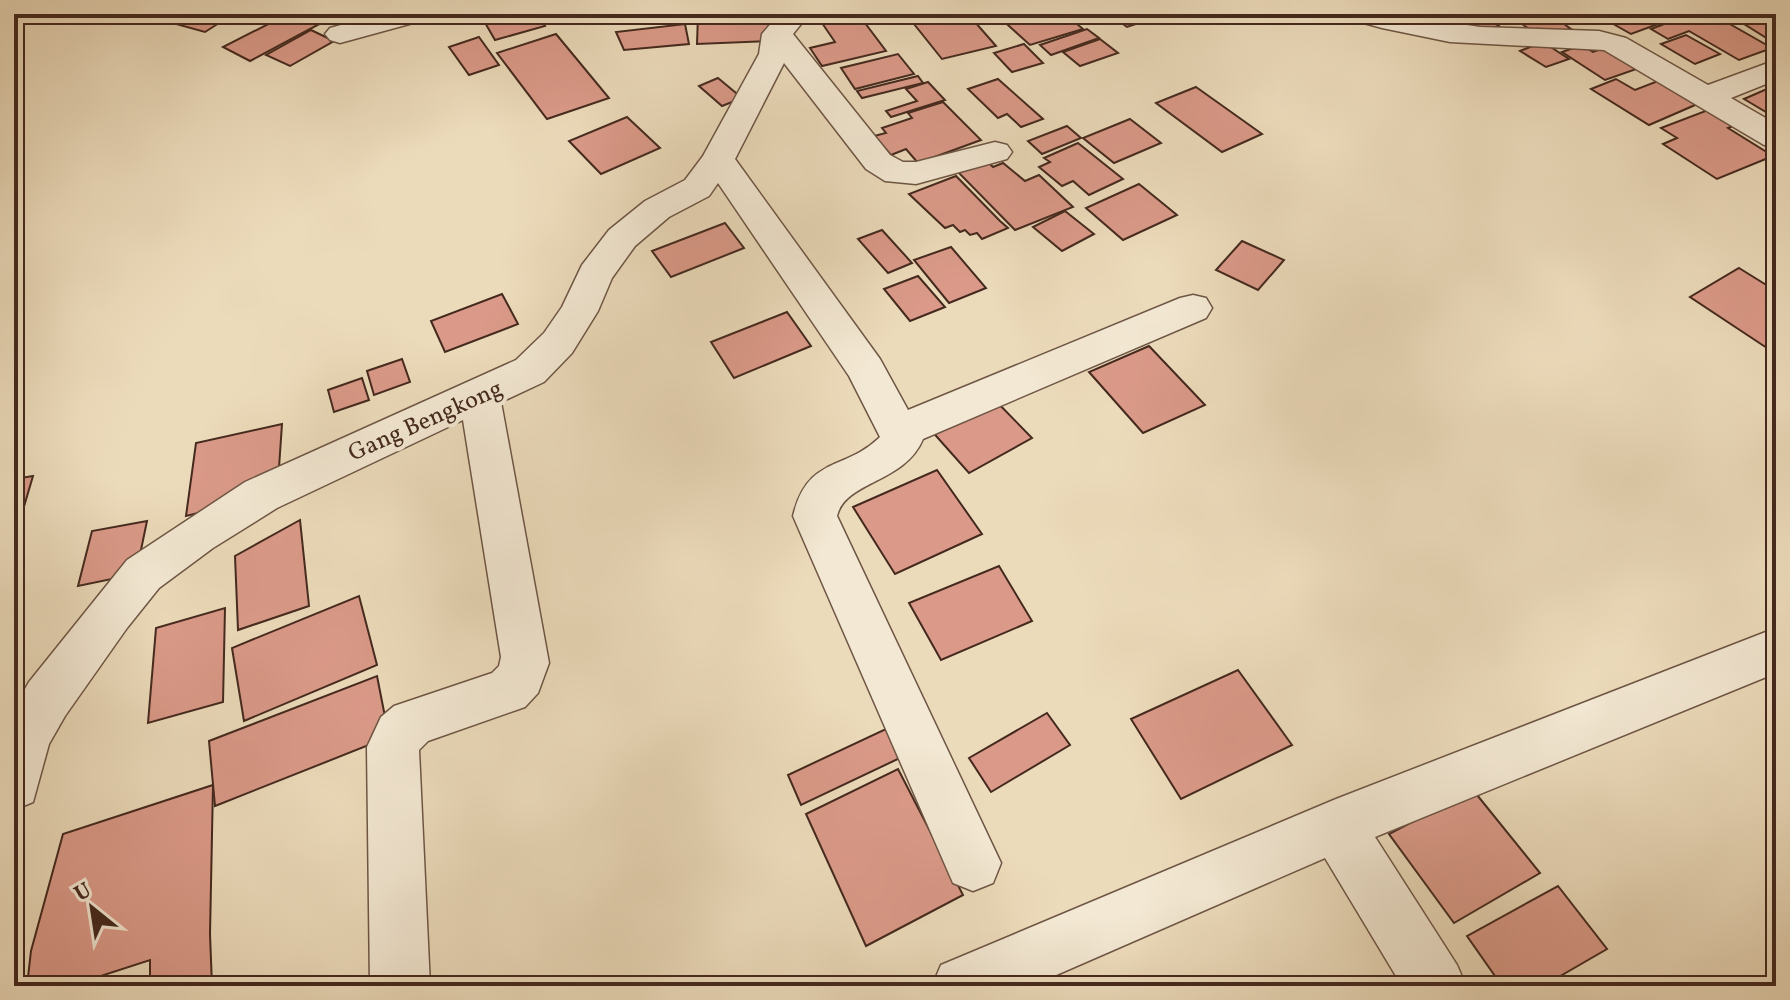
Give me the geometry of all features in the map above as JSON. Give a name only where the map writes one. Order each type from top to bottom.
[{"type":"street","points":[[340,34],[414,14]]},
{"type":"street","points":[[1363,14],[1393,23],[1475,36],[1599,40],[1615,44],[1776,138]]},
{"type":"street","points":[[786,24],[878,162],[897,173],[916,173],[995,152]]},
{"type":"street","name":"Gang Bengkong","points":[[14,784],[25,738],[47,699],[71,663],[143,574],[261,495],[480,397],[530,371],[558,343],[579,311],[595,274],[622,238],[657,209],[697,188],[718,159],[774,54],[786,24]]},
{"type":"street","points":[[1706,97],[1776,69]]},
{"type":"street","points":[[718,159],[866,369],[902,440],[889,456],[822,491],[816,502],[815,516],[973,863]]},
{"type":"street","points":[[898,432],[1193,308]]},
{"type":"street","points":[[400,986],[393,747],[399,734],[412,723],[507,691],[519,683],[525,671],[480,397]]},
{"type":"street","points":[[962,986],[1336,826],[1776,650]]},
{"type":"street","points":[[1336,826],[1436,986]]},
{"type":"building","points":[[140,14],[233,14],[205,32]]},
{"type":"building","points":[[288,14],[310,14],[325,21],[250,61],[223,47]]},
{"type":"building","points":[[340,14],[379,14],[380,15],[357,25]]},
{"type":"building","points":[[480,14],[537,14],[545,26],[495,40]]},
{"type":"building","points":[[768,14],[770,41],[697,44],[698,15]]},
{"type":"building","points":[[906,14],[968,14],[996,46],[942,59]]},
{"type":"building","points":[[1065,14],[1083,29],[1030,45],[998,16]]},
{"type":"building","points":[[1109,14],[1162,14],[1163,15],[1127,27]]},
{"type":"building","points":[[1455,14],[1483,14],[1499,26],[1478,31]]},
{"type":"building","points":[[1508,14],[1550,14],[1571,29],[1539,36]]},
{"type":"building","points":[[1628,14],[1658,14],[1669,20],[1631,34],[1608,21]]},
{"type":"building","points":[[1660,14],[1712,14],[1772,48],[1739,60],[1689,31],[1668,39],[1651,29],[1672,21]]},
{"type":"building","points":[[1776,14],[1776,44],[1733,17]]},
{"type":"building","points":[[859,15],[886,51],[822,66],[810,48],[835,42],[822,23]]},
{"type":"building","points":[[685,24],[689,44],[624,50],[616,32]]},
{"type":"building","points":[[1087,29],[1099,38],[1051,55],[1040,45]]},
{"type":"building","points":[[311,30],[334,41],[290,66],[266,55]]},
{"type":"building","points":[[556,34],[609,98],[547,119],[497,53]]},
{"type":"building","points":[[1686,35],[1720,54],[1695,64],[1661,44]]},
{"type":"building","points":[[479,37],[499,65],[469,75],[449,47]]},
{"type":"building","points":[[1100,39],[1118,53],[1080,66],[1063,52]]},
{"type":"building","points":[[1543,42],[1569,59],[1546,67],[1520,51]]},
{"type":"building","points":[[1024,44],[1043,63],[1012,72],[994,53]]},
{"type":"building","points":[[1582,45],[1593,52],[1612,45],[1645,66],[1605,80],[1562,52]]},
{"type":"building","points":[[898,54],[914,74],[855,89],[841,68]]},
{"type":"building","points":[[918,76],[923,83],[862,98],[857,91]]},
{"type":"building","points":[[718,78],[742,98],[722,106],[699,86]]},
{"type":"building","points":[[998,79],[1043,119],[1021,127],[1007,114],[998,118],[968,89]]},
{"type":"building","points":[[1616,79],[1635,90],[1663,79],[1702,102],[1649,125],[1591,89]]},
{"type":"building","points":[[928,82],[945,100],[891,117],[886,111],[917,101],[906,89]]},
{"type":"building","points":[[1776,85],[1776,118],[1744,99]]},
{"type":"building","points":[[1196,87],[1262,134],[1222,152],[1156,103]]},
{"type":"building","points":[[943,102],[981,140],[918,163],[906,149],[891,155],[874,136],[886,133],[882,128],[912,118],[908,113]]},
{"type":"building","points":[[1708,110],[1733,126],[1728,128],[1773,156],[1717,179],[1663,144],[1677,138],[1661,128]]},
{"type":"building","points":[[627,117],[660,148],[601,174],[569,141]]},
{"type":"building","points":[[1130,119],[1161,143],[1114,163],[1083,138]]},
{"type":"building","points":[[1067,126],[1081,138],[1042,154],[1028,141]]},
{"type":"building","points":[[1078,143],[1123,179],[1089,195],[1073,181],[1062,186],[1039,167],[1050,162],[1044,158]]},
{"type":"building","points":[[987,161],[993,167],[1003,163],[1025,181],[1039,175],[1073,207],[1015,230],[958,172]]},
{"type":"building","points":[[956,176],[1008,228],[982,239],[977,233],[970,235],[965,230],[960,232],[953,225],[945,228],[909,194]]},
{"type":"building","points":[[1139,184],[1177,215],[1123,240],[1086,208]]},
{"type":"building","points":[[1065,211],[1094,234],[1062,251],[1033,227]]},
{"type":"building","points":[[725,223],[744,248],[671,277],[652,251]]},
{"type":"building","points":[[882,230],[912,263],[888,273],[858,239]]},
{"type":"building","points":[[1242,241],[1284,260],[1258,290],[1216,270]]},
{"type":"building","points":[[951,247],[986,288],[949,303],[914,260]]},
{"type":"building","points":[[1739,268],[1776,291],[1776,354],[1690,297]]},
{"type":"building","points":[[918,276],[945,307],[910,321],[884,289]]},
{"type":"building","points":[[502,294],[518,324],[445,352],[431,321]]},
{"type":"building","points":[[787,312],[811,346],[734,378],[711,342]]},
{"type":"building","points":[[1149,346],[1205,405],[1143,433],[1089,372]]},
{"type":"building","points":[[402,359],[410,382],[374,395],[367,371]]},
{"type":"building","points":[[362,378],[369,400],[334,412],[328,390]]},
{"type":"building","points":[[990,395],[1032,438],[969,473],[929,428]]},
{"type":"building","points":[[282,424],[278,482],[231,505],[186,516],[196,443]]},
{"type":"building","points":[[937,470],[982,534],[895,574],[853,507]]},
{"type":"building","points":[[33,476],[15,537],[14,537],[14,479]]},
{"type":"building","points":[[300,520],[309,606],[238,630],[235,556]]},
{"type":"building","points":[[147,521],[136,574],[78,586],[92,531]]},
{"type":"building","points":[[999,566],[1032,621],[941,660],[909,603]]},
{"type":"building","points":[[359,596],[377,665],[244,721],[232,648]]},
{"type":"building","points":[[225,608],[223,702],[148,723],[156,628]]},
{"type":"building","points":[[1238,670],[1292,745],[1181,799],[1131,719]]},
{"type":"building","points":[[377,676],[389,737],[215,806],[209,741]]},
{"type":"building","points":[[1047,713],[1070,745],[991,792],[969,758]]},
{"type":"building","points":[[888,728],[902,757],[801,805],[788,775]]},
{"type":"building","points":[[898,769],[963,895],[866,946],[806,814]]},
{"type":"building","points":[[213,785],[212,986],[150,986],[150,960],[82,982],[81,986],[27,986],[31,951],[63,834]]},
{"type":"building","points":[[1473,790],[1540,873],[1454,923],[1389,834]]},
{"type":"building","points":[[1558,886],[1607,949],[1543,986],[1502,986],[1467,936]]}]
